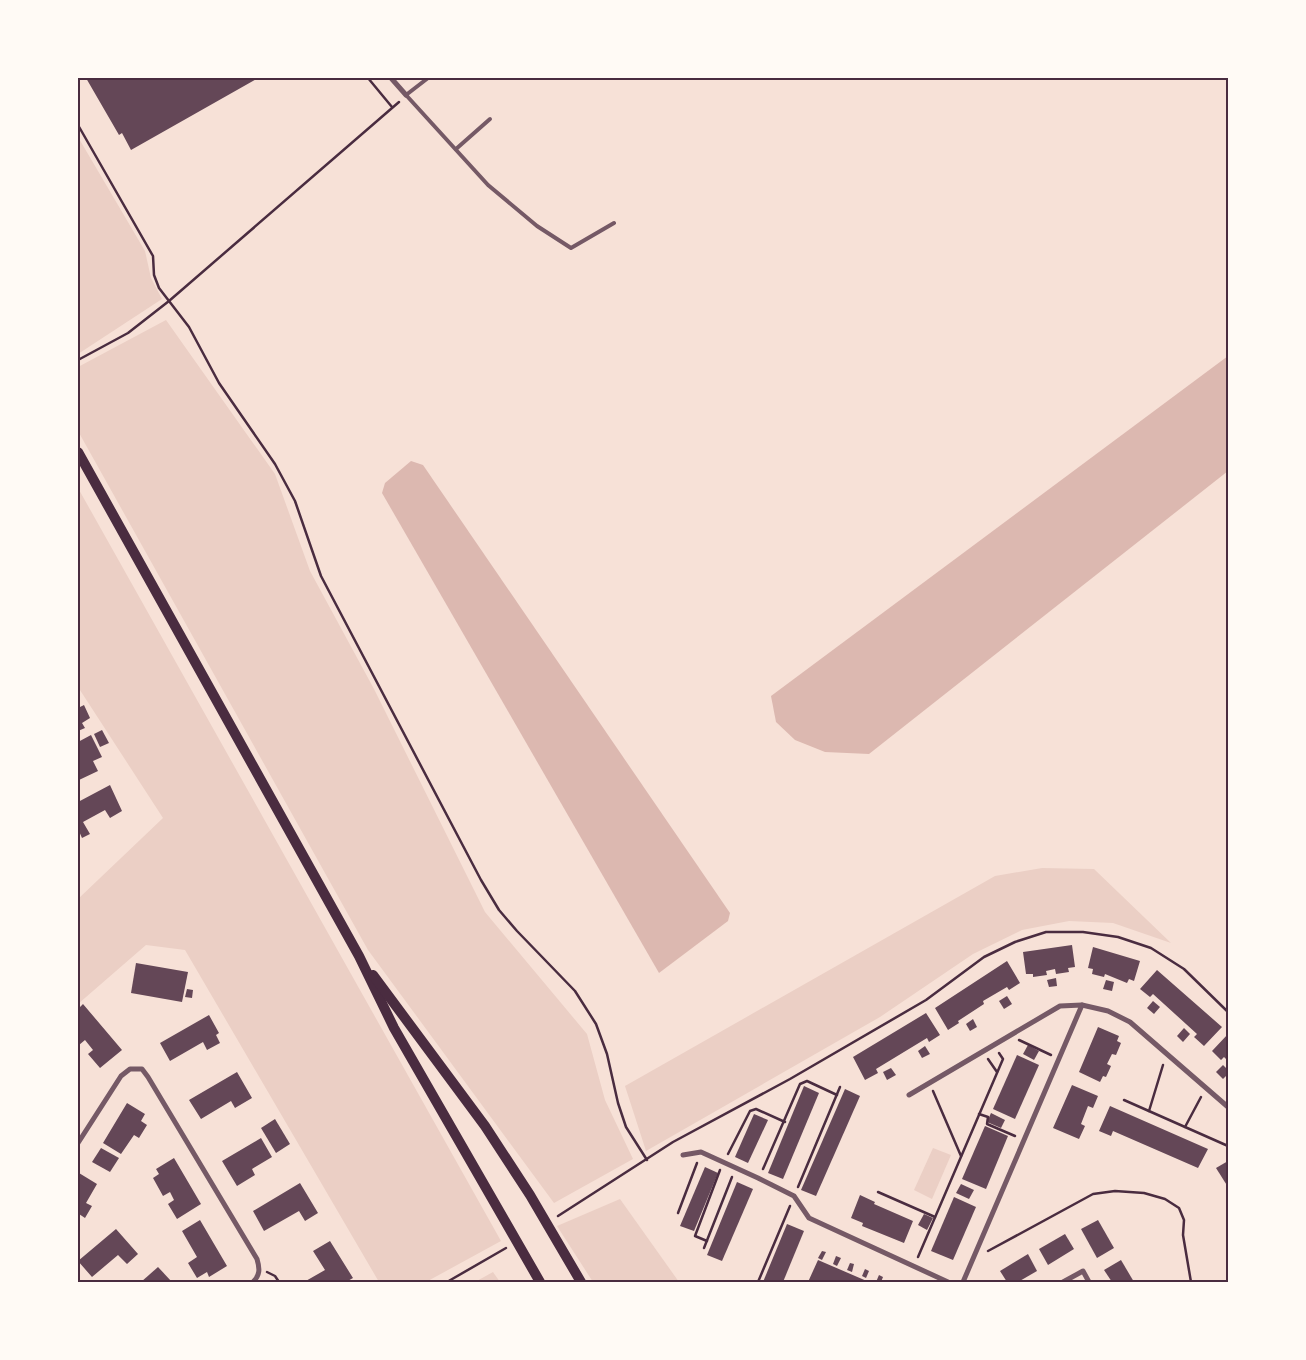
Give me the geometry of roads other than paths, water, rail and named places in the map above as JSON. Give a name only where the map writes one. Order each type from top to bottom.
[{"type":"main road","points":[[78,452],[359,956],[394,1028],[540,1282]]},
{"type":"main road","points":[[359,956],[485,1126],[530,1195],[581,1282]]},
{"type":"street","points":[[391,78],[406,95]]},
{"type":"street","points":[[963,1282],[1082,1005]]},
{"type":"street","points":[[909,1095],[1060,1006],[1082,1005],[1108,1011],[1130,1022],[1228,1107]]},
{"type":"street","points":[[78,1143],[121,1076],[130,1069],[142,1069],[257,1259],[260,1268],[258,1277],[253,1282]]},
{"type":"street","points":[[683,1155],[701,1152],[736,1167],[794,1196],[809,1218],[948,1282]]},
{"type":"street","points":[[1064,1282],[1083,1271],[1090,1282]]},
{"type":"lane","points":[[428,78],[406,95],[488,185],[537,226],[571,248],[614,223]]},
{"type":"lane","points":[[456,149],[490,119]]}]
